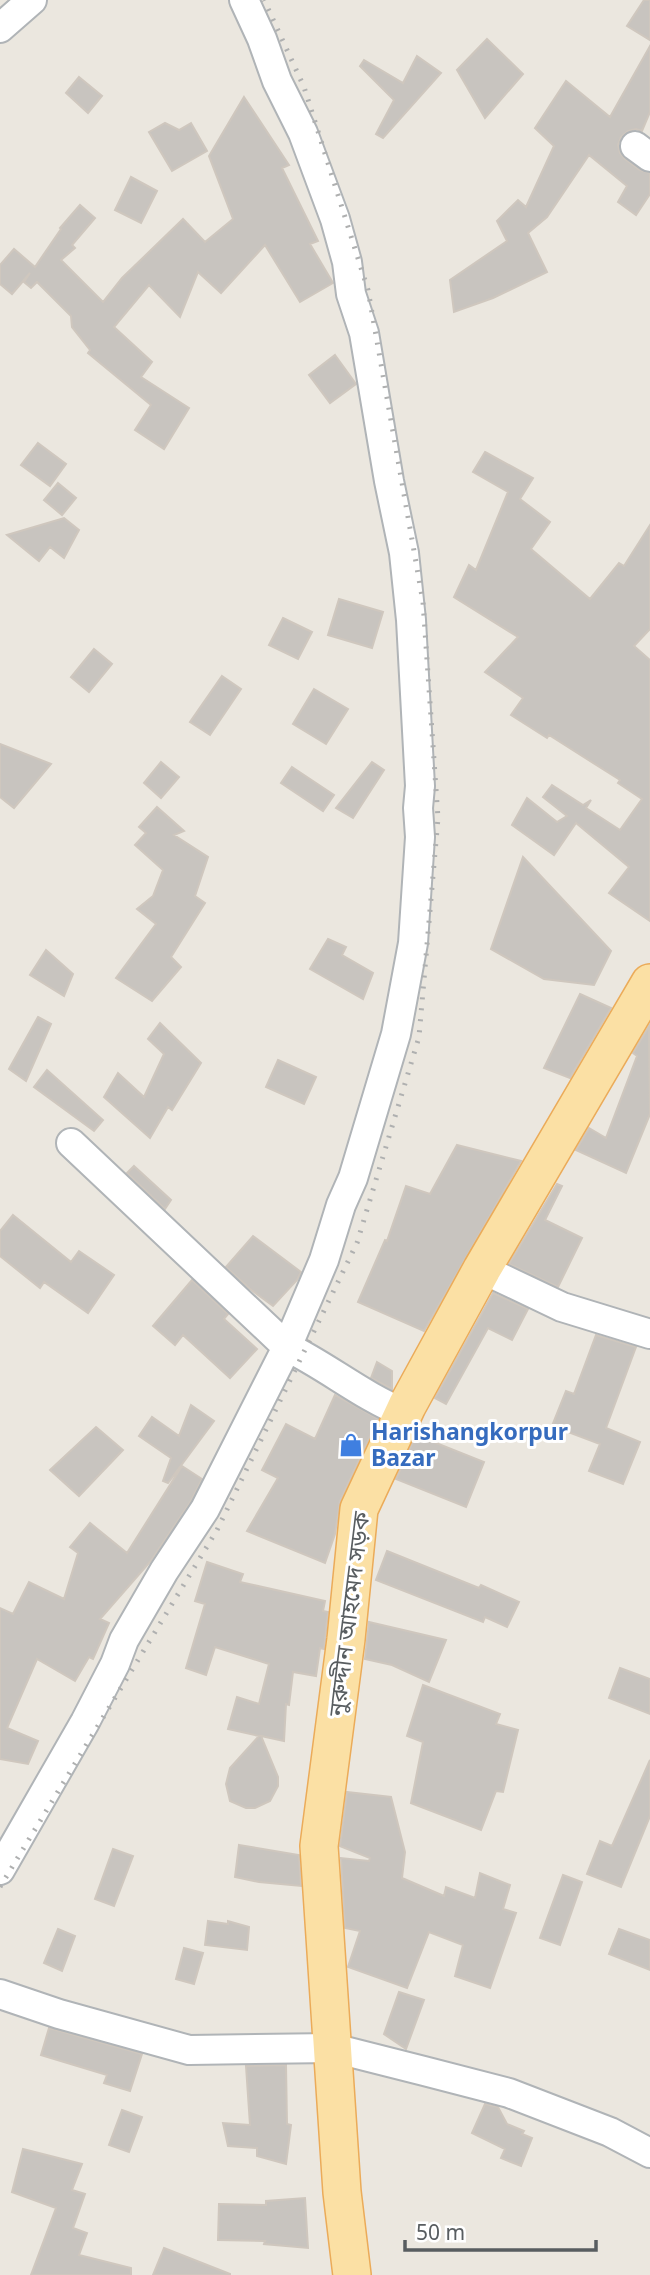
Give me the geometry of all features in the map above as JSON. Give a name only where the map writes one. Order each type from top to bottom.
[{"type":"main road","name":"নুরুদ্দীন আহমেদ সড়ক","points":[[352,2275],[342,2192],[319,1846],[346,1639],[359,1509],[404,1413],[482,1269],[650,983]]},
{"type":"street","points":[[0,28],[32,0]]},
{"type":"street","points":[[0,1870],[85,1723],[124,1640],[164,1571],[205,1509],[288,1347],[324,1260],[341,1205],[353,1178],[396,1034],[414,943],[420,786],[411,620],[404,574],[404,553],[364,332],[351,294],[348,262],[303,133],[276,81],[262,38],[244,0]]},
{"type":"street","points":[[71,1143],[288,1347],[347,1384],[404,1413]]},
{"type":"street","points":[[482,1269],[562,1307],[650,1334]]},
{"type":"street","points":[[0,1994],[59,2014],[190,2050],[333,2048],[509,2093],[610,2132],[650,2153]]},
{"type":"building","points":[[644,0],[650,0],[650,40],[627,26]]},
{"type":"building","points":[[487,39],[523,74],[485,118],[457,70]]},
{"type":"building","points":[[650,46],[650,112],[642,131],[628,131],[621,137],[618,145],[625,159],[640,170],[650,173],[650,194],[636,215],[618,202],[627,186],[589,155],[547,217],[528,233],[547,272],[493,298],[454,312],[450,280],[507,241],[497,221],[518,200],[526,207],[554,146],[535,128],[566,81],[610,117]]},
{"type":"building","points":[[417,56],[441,73],[383,138],[376,134],[394,100],[360,66],[364,60],[403,83]]},
{"type":"building","points":[[79,77],[102,96],[88,113],[66,93]]},
{"type":"building","points":[[244,97],[289,165],[282,168],[318,241],[310,244],[333,283],[300,302],[265,245],[221,293],[198,272],[180,317],[149,285],[114,327],[152,362],[141,377],[189,408],[164,449],[135,430],[151,405],[88,353],[90,350],[72,327],[71,316],[37,282],[31,288],[24,282],[30,273],[12,294],[0,284],[0,265],[14,249],[35,267],[60,228],[80,205],[95,218],[72,245],[75,248],[61,260],[103,302],[122,278],[183,219],[205,242],[233,219],[209,156]]},
{"type":"building","points":[[165,123],[179,130],[191,123],[207,151],[172,171],[149,132]]},
{"type":"building","points":[[131,177],[157,191],[141,223],[115,210]]},
{"type":"building","points":[[335,355],[356,384],[330,403],[309,375]]},
{"type":"building","points":[[38,443],[66,464],[50,486],[21,465]]},
{"type":"building","points":[[485,452],[533,478],[520,499],[550,522],[531,549],[590,599],[619,563],[624,566],[650,525],[650,629],[634,646],[650,660],[650,921],[609,893],[629,867],[576,823],[554,855],[512,825],[527,798],[557,822],[567,816],[543,797],[552,785],[583,805],[591,800],[586,808],[620,830],[642,799],[618,783],[620,780],[549,735],[547,738],[511,715],[523,698],[485,672],[518,637],[454,597],[469,565],[476,570],[508,492],[473,472]]},
{"type":"building","points":[[58,483],[76,498],[62,515],[44,500]]},
{"type":"building","points":[[64,518],[79,530],[64,558],[50,547],[39,561],[7,535]]},
{"type":"building","points":[[339,599],[383,612],[372,648],[328,635]]},
{"type":"building","points":[[283,618],[312,632],[298,659],[269,645]]},
{"type":"building","points":[[94,649],[112,664],[89,692],[71,677]]},
{"type":"building","points":[[222,676],[241,689],[210,735],[190,722]]},
{"type":"building","points":[[314,689],[348,709],[326,744],[293,724]]},
{"type":"building","points":[[0,744],[51,764],[14,808],[0,797]]},
{"type":"building","points":[[161,762],[179,777],[161,798],[144,783]]},
{"type":"building","points":[[372,762],[384,770],[353,818],[336,808]]},
{"type":"building","points":[[292,767],[334,795],[323,811],[281,783]]},
{"type":"building","points":[[157,807],[184,831],[174,835],[208,857],[195,896],[205,903],[171,957],[181,967],[152,1001],[116,978],[156,924],[137,909],[153,896],[163,870],[135,845],[146,833],[139,827]]},
{"type":"building","points":[[523,857],[611,951],[594,985],[544,979],[491,949]]},
{"type":"building","points":[[328,939],[346,947],[342,955],[373,973],[363,999],[310,969]]},
{"type":"building","points":[[46,950],[73,974],[64,996],[30,975]]},
{"type":"building","points":[[580,994],[611,1008],[570,1078],[544,1068]]},
{"type":"building","points":[[38,1017],[51,1024],[26,1081],[9,1069]]},
{"type":"building","points":[[160,1023],[201,1063],[172,1110],[168,1107],[150,1138],[104,1097],[118,1073],[144,1097],[164,1054],[148,1039]]},
{"type":"building","points":[[649,1026],[650,1114],[626,1173],[576,1150],[589,1128],[606,1138],[637,1056],[633,1053]]},
{"type":"building","points":[[278,1060],[316,1077],[304,1104],[266,1087]]},
{"type":"building","points":[[47,1070],[103,1120],[94,1131],[34,1087]]},
{"type":"building","points":[[457,1145],[521,1161],[424,1331],[358,1302],[385,1240],[387,1241],[406,1186],[430,1194]]},
{"type":"building","points":[[134,1166],[171,1200],[165,1209],[127,1173]]},
{"type":"building","points":[[557,1184],[562,1186],[545,1220],[582,1238],[558,1287],[509,1264]]},
{"type":"building","points":[[13,1215],[71,1262],[79,1251],[114,1275],[88,1313],[44,1282],[40,1288],[0,1256],[0,1231]]},
{"type":"building","points":[[253,1236],[301,1272],[273,1306],[226,1267]]},
{"type":"building","points":[[192,1280],[228,1314],[224,1319],[257,1349],[230,1378],[183,1335],[175,1345],[153,1326]]},
{"type":"building","points":[[493,1293],[528,1309],[512,1340],[488,1328],[446,1404],[435,1398]]},
{"type":"building","points":[[596,1335],[636,1347],[606,1428],[640,1442],[623,1484],[589,1471],[600,1444],[552,1426],[566,1391],[574,1394]]},
{"type":"building","points":[[377,1362],[392,1371],[392,1389],[371,1378]]},
{"type":"building","points":[[335,1395],[378,1419],[340,1501],[335,1534],[325,1563],[247,1531],[278,1478],[262,1470],[286,1424],[315,1439]]},
{"type":"building","points":[[191,1405],[214,1421],[168,1483],[163,1481],[171,1458],[139,1436],[152,1417],[179,1436]]},
{"type":"building","points":[[96,1427],[123,1450],[79,1496],[50,1470]]},
{"type":"building","points":[[416,1435],[484,1462],[466,1507],[396,1479]]},
{"type":"building","points":[[182,1466],[202,1479],[191,1501],[150,1562],[100,1619],[109,1623],[93,1659],[89,1657],[75,1681],[37,1659],[7,1728],[38,1741],[28,1764],[0,1759],[0,1608],[13,1614],[29,1582],[64,1599],[78,1553],[70,1547],[90,1523],[127,1553]]},
{"type":"building","points":[[387,1551],[479,1588],[481,1585],[519,1602],[507,1627],[485,1617],[483,1622],[376,1580]]},
{"type":"building","points":[[207,1562],[243,1574],[240,1582],[325,1601],[323,1611],[328,1612],[324,1649],[320,1648],[316,1676],[293,1672],[289,1705],[286,1704],[284,1741],[261,1736],[278,1777],[278,1786],[270,1801],[255,1808],[246,1808],[230,1801],[226,1784],[230,1768],[259,1736],[228,1729],[237,1697],[259,1704],[269,1664],[215,1647],[206,1675],[186,1668],[205,1604],[195,1601]]},
{"type":"building","points":[[369,1622],[446,1640],[429,1682],[392,1665],[365,1659]]},
{"type":"building","points":[[620,1668],[650,1679],[650,1714],[609,1698]]},
{"type":"building","points":[[423,1685],[500,1714],[496,1724],[518,1730],[503,1792],[496,1791],[481,1830],[411,1803],[423,1742],[407,1736]]},
{"type":"building","points":[[650,1760],[650,1816],[621,1887],[587,1874],[600,1841],[612,1846]]},
{"type":"building","points":[[347,1792],[391,1797],[405,1852],[402,1878],[444,1896],[446,1887],[475,1898],[480,1873],[510,1885],[503,1909],[516,1913],[490,1988],[455,1976],[463,1945],[429,1932],[407,1988],[348,1967],[360,1931],[345,1928],[341,1858],[369,1861],[370,1858],[340,1846]]},
{"type":"building","points":[[239,1845],[299,1855],[301,1886],[235,1877]]},
{"type":"building","points":[[113,1849],[133,1856],[114,1906],[95,1899]]},
{"type":"building","points":[[563,1875],[582,1882],[560,1945],[540,1938]]},
{"type":"building","points":[[208,1921],[228,1924],[228,1921],[249,1927],[247,1950],[205,1945]]},
{"type":"building","points":[[58,1929],[75,1936],[62,1971],[44,1963]]},
{"type":"building","points":[[619,1929],[650,1940],[650,1970],[609,1954]]},
{"type":"building","points":[[184,1948],[203,1953],[194,1984],[176,1979]]},
{"type":"building","points":[[399,1992],[424,2000],[406,2049],[384,2034]]},
{"type":"building","points":[[49,2028],[142,2054],[130,2091],[104,2083],[107,2075],[41,2055]]},
{"type":"building","points":[[286,2065],[287,2124],[291,2125],[286,2164],[257,2156],[257,2148],[228,2146],[223,2123],[250,2125],[246,2066]]},
{"type":"building","points":[[485,2104],[498,2107],[507,2124],[524,2131],[522,2134],[532,2138],[521,2166],[501,2158],[505,2149],[472,2133]]},
{"type":"building","points":[[122,2110],[142,2117],[129,2152],[109,2145]]},
{"type":"building","points":[[23,2149],[82,2164],[72,2190],[85,2194],[73,2228],[87,2233],[79,2255],[131,2268],[131,2275],[31,2275],[56,2208],[12,2192]]},
{"type":"building","points":[[305,2198],[308,2248],[264,2244],[265,2241],[218,2240],[219,2204],[266,2205],[266,2201]]},
{"type":"building","points":[[164,2248],[230,2274],[230,2275],[153,2275]]},
{"type":"railway","points":[[0,1887],[217,1530],[357,1243],[419,1037],[438,818],[423,602],[368,290],[304,87],[264,0]]},
{"type":"place","name":"Harishangkorpur Bazar","points":[[351,1445]]}]
